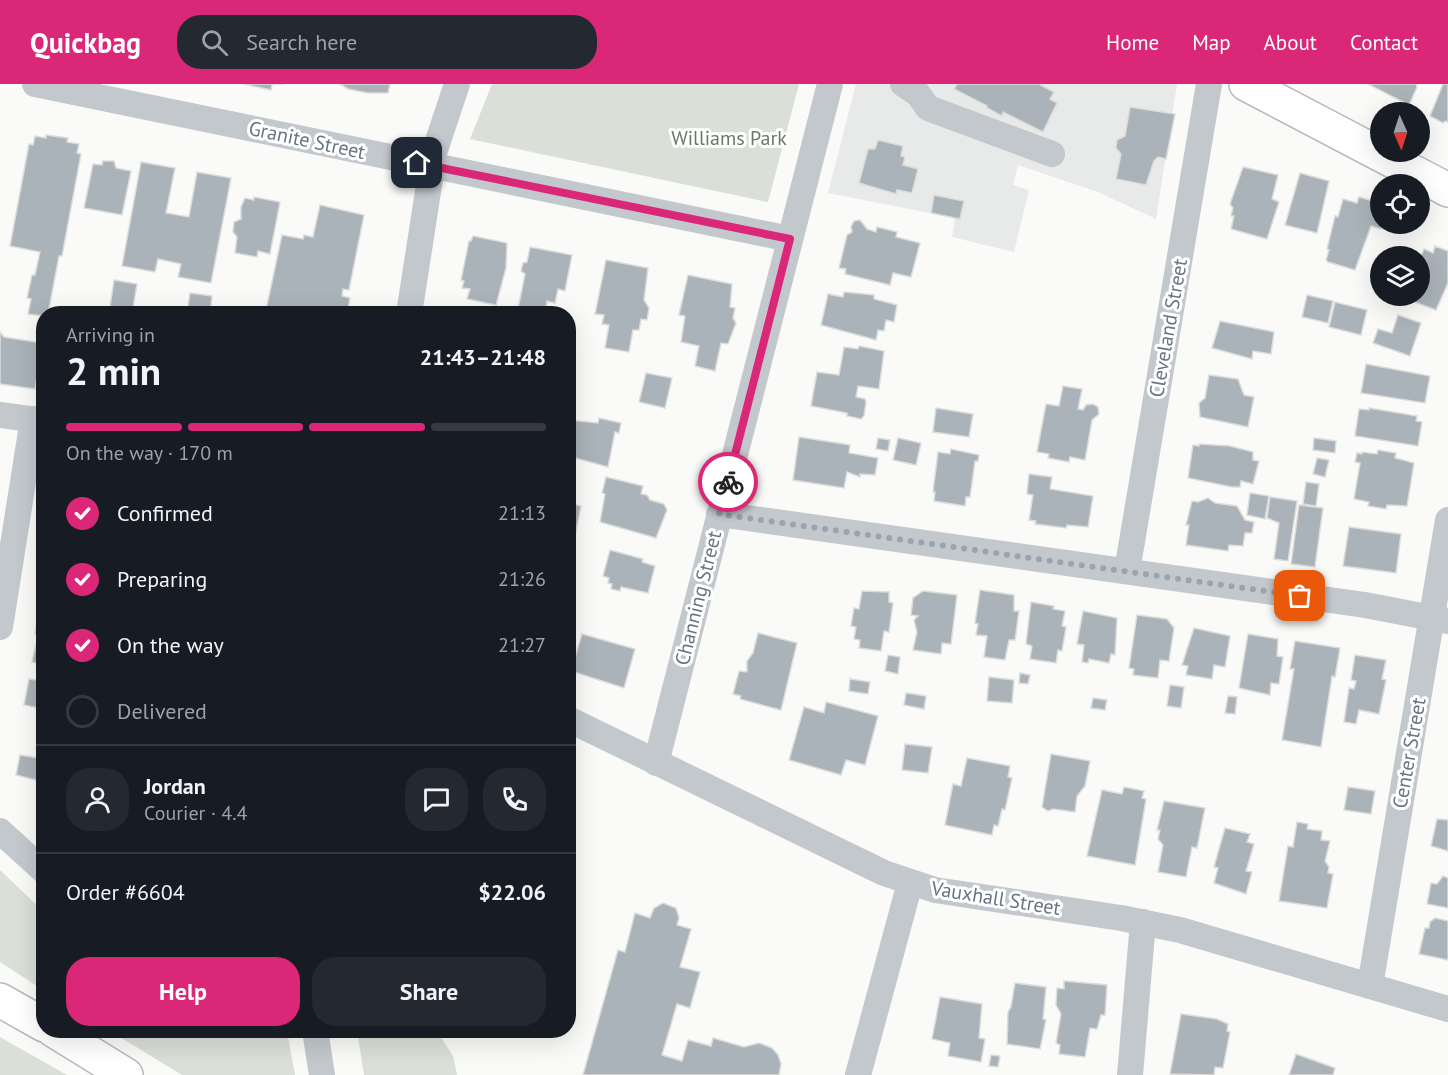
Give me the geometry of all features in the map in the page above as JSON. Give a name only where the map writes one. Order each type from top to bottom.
[{"type":"main road","points":[[1246,84],[1448,190]]},
{"type":"main road","points":[[0,1000],[36,1020]]},
{"type":"main road","points":[[66,1038],[126,1075]]},
{"type":"street","name":"Granite Street","points":[[36,84],[790,239]]},
{"type":"street","points":[[410,306],[432,165],[442,126],[457,84]]},
{"type":"street","name":"Channing Street","points":[[656,763],[830,84]]},
{"type":"street","points":[[903,84],[918,94],[928,108],[1052,154]]},
{"type":"street","name":"Cleveland Street","points":[[1127,572],[1209,84]]},
{"type":"street","points":[[0,414],[36,420]]},
{"type":"street","points":[[0,627],[36,431]]},
{"type":"street","points":[[719,514],[1365,605],[1440,619]]},
{"type":"street","name":"Center Street","points":[[1370,986],[1440,619],[1448,520]]},
{"type":"street","name":"Vauxhall Street","points":[[576,722],[884,873],[910,883],[961,895],[1143,922],[1448,1009]]},
{"type":"street","points":[[4,835],[36,864]]},
{"type":"street","points":[[858,1075],[910,883]]},
{"type":"street","points":[[1130,1075],[1143,922]]},
{"type":"street","points":[[316,1038],[322,1075]]},
{"type":"shaded area","points":[[856,84],[1177,84],[1156,219],[1098,192],[1018,165],[1013,185],[1029,190],[1014,252],[952,237],[955,218],[828,193]]},
{"type":"green space","name":"Williams Park","points":[[492,84],[799,84],[768,202],[470,139]]},
{"type":"green space","points":[[0,870],[36,904],[36,985],[0,962]]},
{"type":"green space","points":[[0,1037],[67,1075],[0,1075]]},
{"type":"green space","points":[[121,1038],[288,1038],[295,1075],[182,1075]]},
{"type":"green space","points":[[358,1038],[441,1038],[453,1056],[457,1075],[364,1075]]},
{"type":"building","points":[[244,84],[272,84],[271,90]]},
{"type":"building","points":[[340,84],[390,84],[388,93],[368,93],[348,89]]},
{"type":"building","points":[[957,84],[1039,84],[1054,92],[1050,99],[1057,103],[1043,132],[1003,112],[1002,116],[987,108],[954,89]]},
{"type":"building","points":[[1368,84],[1416,84],[1417,87],[1410,102],[1403,102]]},
{"type":"building","points":[[1443,84],[1448,84],[1448,122],[1443,123],[1430,116]]},
{"type":"building","points":[[1130,107],[1175,114],[1166,159],[1158,157],[1154,161],[1146,185],[1116,179],[1121,154],[1116,148],[1117,140],[1125,136]]},
{"type":"building","points":[[46,135],[68,138],[67,142],[79,144],[77,153],[81,154],[62,256],[59,256],[50,306],[36,306],[36,315],[28,314],[31,299],[27,298],[40,252],[10,246],[29,144],[33,145],[35,136],[46,138]]},
{"type":"building","points":[[878,140],[903,146],[901,156],[905,157],[903,165],[918,169],[912,193],[897,190],[896,194],[859,183],[868,149],[875,149]]},
{"type":"building","points":[[103,161],[114,161],[116,168],[131,171],[122,215],[84,208],[93,164],[102,165]]},
{"type":"building","points":[[141,162],[175,168],[166,213],[189,217],[197,172],[231,178],[211,283],[178,277],[181,264],[158,259],[155,272],[122,266]]},
{"type":"building","points":[[1243,167],[1278,175],[1272,199],[1279,202],[1267,239],[1231,229],[1234,216],[1231,216],[1233,208],[1230,204]]},
{"type":"building","points":[[1300,173],[1329,181],[1317,233],[1285,225]]},
{"type":"building","points":[[934,195],[964,201],[960,219],[931,213]]},
{"type":"building","points":[[254,197],[280,202],[270,254],[258,251],[257,257],[235,253],[237,237],[233,232],[234,222],[241,219],[241,207],[245,198],[254,200]]},
{"type":"building","points":[[1359,197],[1370,200],[1370,229],[1355,270],[1326,260],[1335,216],[1338,217],[1343,199],[1357,203]]},
{"type":"building","points":[[320,205],[364,215],[349,290],[343,289],[342,296],[350,298],[348,306],[267,306],[282,235],[303,239],[304,235],[313,237]]},
{"type":"building","points":[[860,220],[867,229],[876,232],[877,227],[897,232],[896,237],[920,243],[911,277],[893,273],[890,285],[845,274],[846,269],[839,268],[847,235],[852,232],[851,227],[854,221]]},
{"type":"building","points":[[473,236],[507,243],[506,268],[496,305],[467,299],[470,289],[462,288],[464,281],[461,280],[469,241]]},
{"type":"building","points":[[1435,246],[1448,251],[1448,283],[1436,310],[1425,306],[1430,306],[1430,252],[1433,253]]},
{"type":"building","points":[[530,247],[572,255],[565,291],[558,289],[555,303],[547,301],[546,306],[519,306],[525,274],[521,271],[523,263],[527,262]]},
{"type":"building","points":[[606,260],[648,268],[644,300],[649,308],[647,320],[641,319],[639,330],[633,330],[629,352],[605,348],[609,325],[602,324],[604,315],[595,314]]},
{"type":"building","points":[[688,275],[732,284],[730,307],[735,308],[733,318],[736,323],[728,344],[721,343],[715,371],[695,366],[699,346],[681,342],[685,316],[679,315]]},
{"type":"building","points":[[114,280],[137,284],[133,306],[110,306]]},
{"type":"building","points":[[844,292],[874,295],[874,299],[897,305],[894,322],[886,320],[884,331],[878,330],[876,340],[821,325],[828,294],[843,297]]},
{"type":"building","points":[[190,293],[212,296],[211,306],[188,306]]},
{"type":"building","points":[[1307,295],[1333,301],[1328,323],[1302,317]]},
{"type":"building","points":[[1335,302],[1367,310],[1361,335],[1329,327]]},
{"type":"building","points":[[1398,315],[1421,323],[1410,356],[1373,343],[1378,329],[1392,333]]},
{"type":"building","points":[[1220,321],[1274,332],[1271,354],[1253,351],[1252,359],[1212,348]]},
{"type":"building","points":[[0,332],[4,337],[36,342],[35,389],[0,384]]},
{"type":"building","points":[[859,346],[884,351],[879,389],[858,386],[856,397],[865,399],[866,402],[864,416],[861,419],[847,416],[847,413],[811,406],[817,372],[839,375],[844,347],[858,349]]},
{"type":"building","points":[[1366,364],[1430,376],[1425,403],[1361,393]]},
{"type":"building","points":[[646,373],[672,378],[665,408],[639,402]]},
{"type":"building","points":[[1209,375],[1238,379],[1244,395],[1254,397],[1248,427],[1200,417],[1199,403],[1205,398]]},
{"type":"building","points":[[1063,386],[1082,389],[1078,409],[1083,410],[1086,405],[1093,404],[1098,407],[1099,414],[1092,420],[1085,460],[1070,457],[1069,462],[1048,458],[1049,454],[1037,452],[1046,404],[1059,406]]},
{"type":"building","points":[[936,408],[973,414],[969,437],[933,432]]},
{"type":"building","points":[[1369,408],[1417,416],[1416,421],[1422,422],[1418,446],[1355,436],[1359,409],[1369,410]]},
{"type":"building","points":[[599,418],[621,423],[619,433],[615,432],[608,467],[576,458],[576,421],[598,423]]},
{"type":"building","points":[[799,437],[850,445],[849,453],[878,458],[875,475],[860,474],[860,477],[847,472],[844,488],[793,480]]},
{"type":"building","points":[[878,438],[890,440],[888,451],[876,449]]},
{"type":"building","points":[[898,438],[921,443],[916,465],[893,460]]},
{"type":"building","points":[[1314,438],[1336,441],[1335,453],[1313,450]]},
{"type":"building","points":[[1199,444],[1230,446],[1253,452],[1253,460],[1259,461],[1253,484],[1241,481],[1240,487],[1232,487],[1188,478],[1193,445],[1199,446]]},
{"type":"building","points":[[951,449],[979,455],[978,461],[975,461],[970,497],[966,497],[965,506],[934,501],[938,452],[950,454]]},
{"type":"building","points":[[1378,450],[1396,453],[1395,458],[1414,463],[1407,506],[1387,505],[1386,509],[1368,506],[1369,502],[1354,499],[1360,463],[1355,462],[1357,453],[1377,454]]},
{"type":"building","points":[[1317,458],[1329,460],[1325,477],[1313,474]]},
{"type":"building","points":[[1029,474],[1052,477],[1050,489],[1093,496],[1088,527],[1067,525],[1066,528],[1035,524],[1036,521],[1029,520],[1033,495],[1027,494]]},
{"type":"building","points":[[606,477],[643,486],[641,494],[647,495],[650,500],[664,504],[667,510],[656,538],[600,522],[605,494],[602,493]]},
{"type":"building","points":[[1306,482],[1319,484],[1316,506],[1303,504]]},
{"type":"building","points":[[1250,493],[1269,496],[1265,519],[1247,515]]},
{"type":"building","points":[[1270,497],[1297,501],[1288,561],[1274,559],[1279,523],[1267,518]]},
{"type":"building","points":[[1208,498],[1215,503],[1237,506],[1245,520],[1254,522],[1252,533],[1245,533],[1243,546],[1229,545],[1228,551],[1186,545],[1189,525],[1186,525],[1192,501],[1198,502]]},
{"type":"building","points":[[576,505],[581,506],[576,531]]},
{"type":"building","points":[[1299,505],[1323,508],[1315,567],[1291,564]]},
{"type":"building","points":[[1349,527],[1401,534],[1396,573],[1343,566]]},
{"type":"building","points":[[610,550],[643,559],[642,562],[655,566],[648,593],[621,587],[620,591],[611,589],[612,584],[608,583],[609,578],[603,576]]},
{"type":"building","points":[[980,590],[1014,595],[1014,611],[1019,611],[1015,640],[1009,640],[1005,660],[984,657],[987,636],[976,635],[978,624],[975,623]]},
{"type":"building","points":[[862,591],[889,592],[889,602],[893,603],[889,632],[884,631],[881,651],[859,648],[860,640],[854,639],[856,627],[851,626],[854,608],[859,609]]},
{"type":"building","points":[[923,591],[957,595],[951,644],[942,643],[941,654],[913,650],[917,632],[914,620],[918,616],[911,615],[913,598]]},
{"type":"building","points":[[1031,602],[1054,606],[1053,609],[1065,611],[1062,626],[1066,627],[1062,651],[1058,650],[1056,663],[1030,659],[1032,646],[1026,644]]},
{"type":"building","points":[[1083,611],[1117,618],[1115,655],[1111,654],[1109,663],[1089,659],[1088,663],[1082,662],[1084,645],[1077,644]]},
{"type":"building","points":[[1137,615],[1167,619],[1174,628],[1169,661],[1160,660],[1158,678],[1133,675],[1134,669],[1129,668]]},
{"type":"building","points":[[1194,628],[1230,636],[1225,667],[1214,665],[1212,679],[1186,675],[1188,666],[1182,665]]},
{"type":"building","points":[[758,633],[797,643],[781,710],[740,699],[741,696],[733,694],[739,671],[747,672],[747,661],[753,653]]},
{"type":"building","points":[[582,634],[635,649],[624,688],[576,673],[576,654]]},
{"type":"building","points":[[1248,634],[1278,639],[1277,656],[1283,657],[1279,684],[1271,683],[1270,695],[1239,688]]},
{"type":"building","points":[[1295,641],[1340,648],[1335,677],[1332,676],[1321,747],[1282,740],[1294,669],[1290,669]]},
{"type":"building","points":[[36,644],[36,663],[32,662]]},
{"type":"building","points":[[888,655],[900,657],[898,674],[885,671]]},
{"type":"building","points":[[1355,655],[1386,660],[1382,679],[1386,680],[1379,714],[1359,710],[1356,724],[1344,722],[1349,688],[1354,689],[1356,681],[1351,680]]},
{"type":"building","points":[[1020,673],[1030,675],[1028,684],[1019,683]]},
{"type":"building","points":[[989,677],[1014,680],[1012,703],[987,701]]},
{"type":"building","points":[[29,679],[36,680],[36,707],[24,705]]},
{"type":"building","points":[[850,679],[870,682],[868,694],[849,691]]},
{"type":"building","points":[[1170,685],[1184,687],[1181,708],[1167,706]]},
{"type":"building","points":[[906,693],[926,696],[924,709],[904,705]]},
{"type":"building","points":[[1228,696],[1237,697],[1235,714],[1225,713]]},
{"type":"building","points":[[1093,698],[1107,700],[1105,710],[1091,708]]},
{"type":"building","points":[[826,702],[878,716],[865,765],[846,760],[841,775],[789,760],[804,707],[824,713]]},
{"type":"building","points":[[905,744],[932,747],[928,773],[902,770]]},
{"type":"building","points":[[1051,754],[1090,761],[1085,786],[1077,796],[1075,812],[1053,809],[1048,811],[1042,807]]},
{"type":"building","points":[[20,755],[36,758],[36,780],[16,775]]},
{"type":"building","points":[[967,758],[1010,766],[1008,777],[1012,778],[1005,810],[1002,809],[998,826],[994,825],[992,835],[945,825],[953,784],[961,786]]},
{"type":"building","points":[[1124,787],[1144,791],[1142,798],[1146,799],[1135,865],[1087,856],[1102,790],[1122,794]]},
{"type":"building","points":[[1348,787],[1375,791],[1371,814],[1344,810]]},
{"type":"building","points":[[1164,801],[1205,808],[1197,848],[1192,847],[1186,877],[1158,872],[1163,845],[1158,839],[1160,830],[1157,830]]},
{"type":"building","points":[[1437,819],[1448,820],[1448,851],[1431,846]]},
{"type":"building","points":[[1297,822],[1308,824],[1307,829],[1322,831],[1321,840],[1330,841],[1325,861],[1329,867],[1328,873],[1333,874],[1327,908],[1279,901],[1288,846],[1293,847]]},
{"type":"building","points":[[1225,828],[1250,834],[1247,842],[1254,844],[1246,871],[1252,872],[1246,894],[1214,883],[1218,868],[1214,867]]},
{"type":"building","points":[[1443,876],[1448,878],[1448,908],[1427,904],[1431,883],[1437,884]]},
{"type":"building","points":[[663,903],[676,908],[679,918],[677,925],[691,929],[680,967],[700,972],[690,1008],[677,1004],[662,1055],[682,1061],[688,1040],[711,1046],[713,1038],[744,1047],[759,1043],[772,1048],[778,1055],[781,1064],[779,1075],[583,1075],[618,950],[625,952],[635,913],[650,918],[654,908]]},
{"type":"building","points":[[1435,918],[1448,921],[1448,960],[1419,954],[1425,928],[1429,928],[1430,922]]},
{"type":"building","points":[[1064,981],[1107,985],[1105,1015],[1101,1015],[1097,1029],[1090,1028],[1085,1057],[1059,1054],[1060,1045],[1056,1043],[1061,1014],[1056,1005],[1057,988],[1064,989]]},
{"type":"building","points":[[1015,983],[1046,987],[1043,1019],[1046,1020],[1040,1049],[1007,1044],[1008,1012]]},
{"type":"building","points":[[940,997],[982,1004],[979,1038],[985,1039],[981,1062],[948,1056],[950,1043],[932,1039]]},
{"type":"building","points":[[1181,1014],[1217,1019],[1228,1024],[1227,1031],[1230,1032],[1223,1068],[1215,1067],[1214,1075],[1170,1074]]},
{"type":"building","points":[[1296,1054],[1335,1068],[1333,1075],[1289,1075]]},
{"type":"building","points":[[991,1055],[1000,1056],[998,1067],[989,1066]]},
{"type":"way so far","points":[[728,482],[719,514],[1300,596]]},
{"type":"route","points":[[417,163],[790,239],[728,482]]}]
